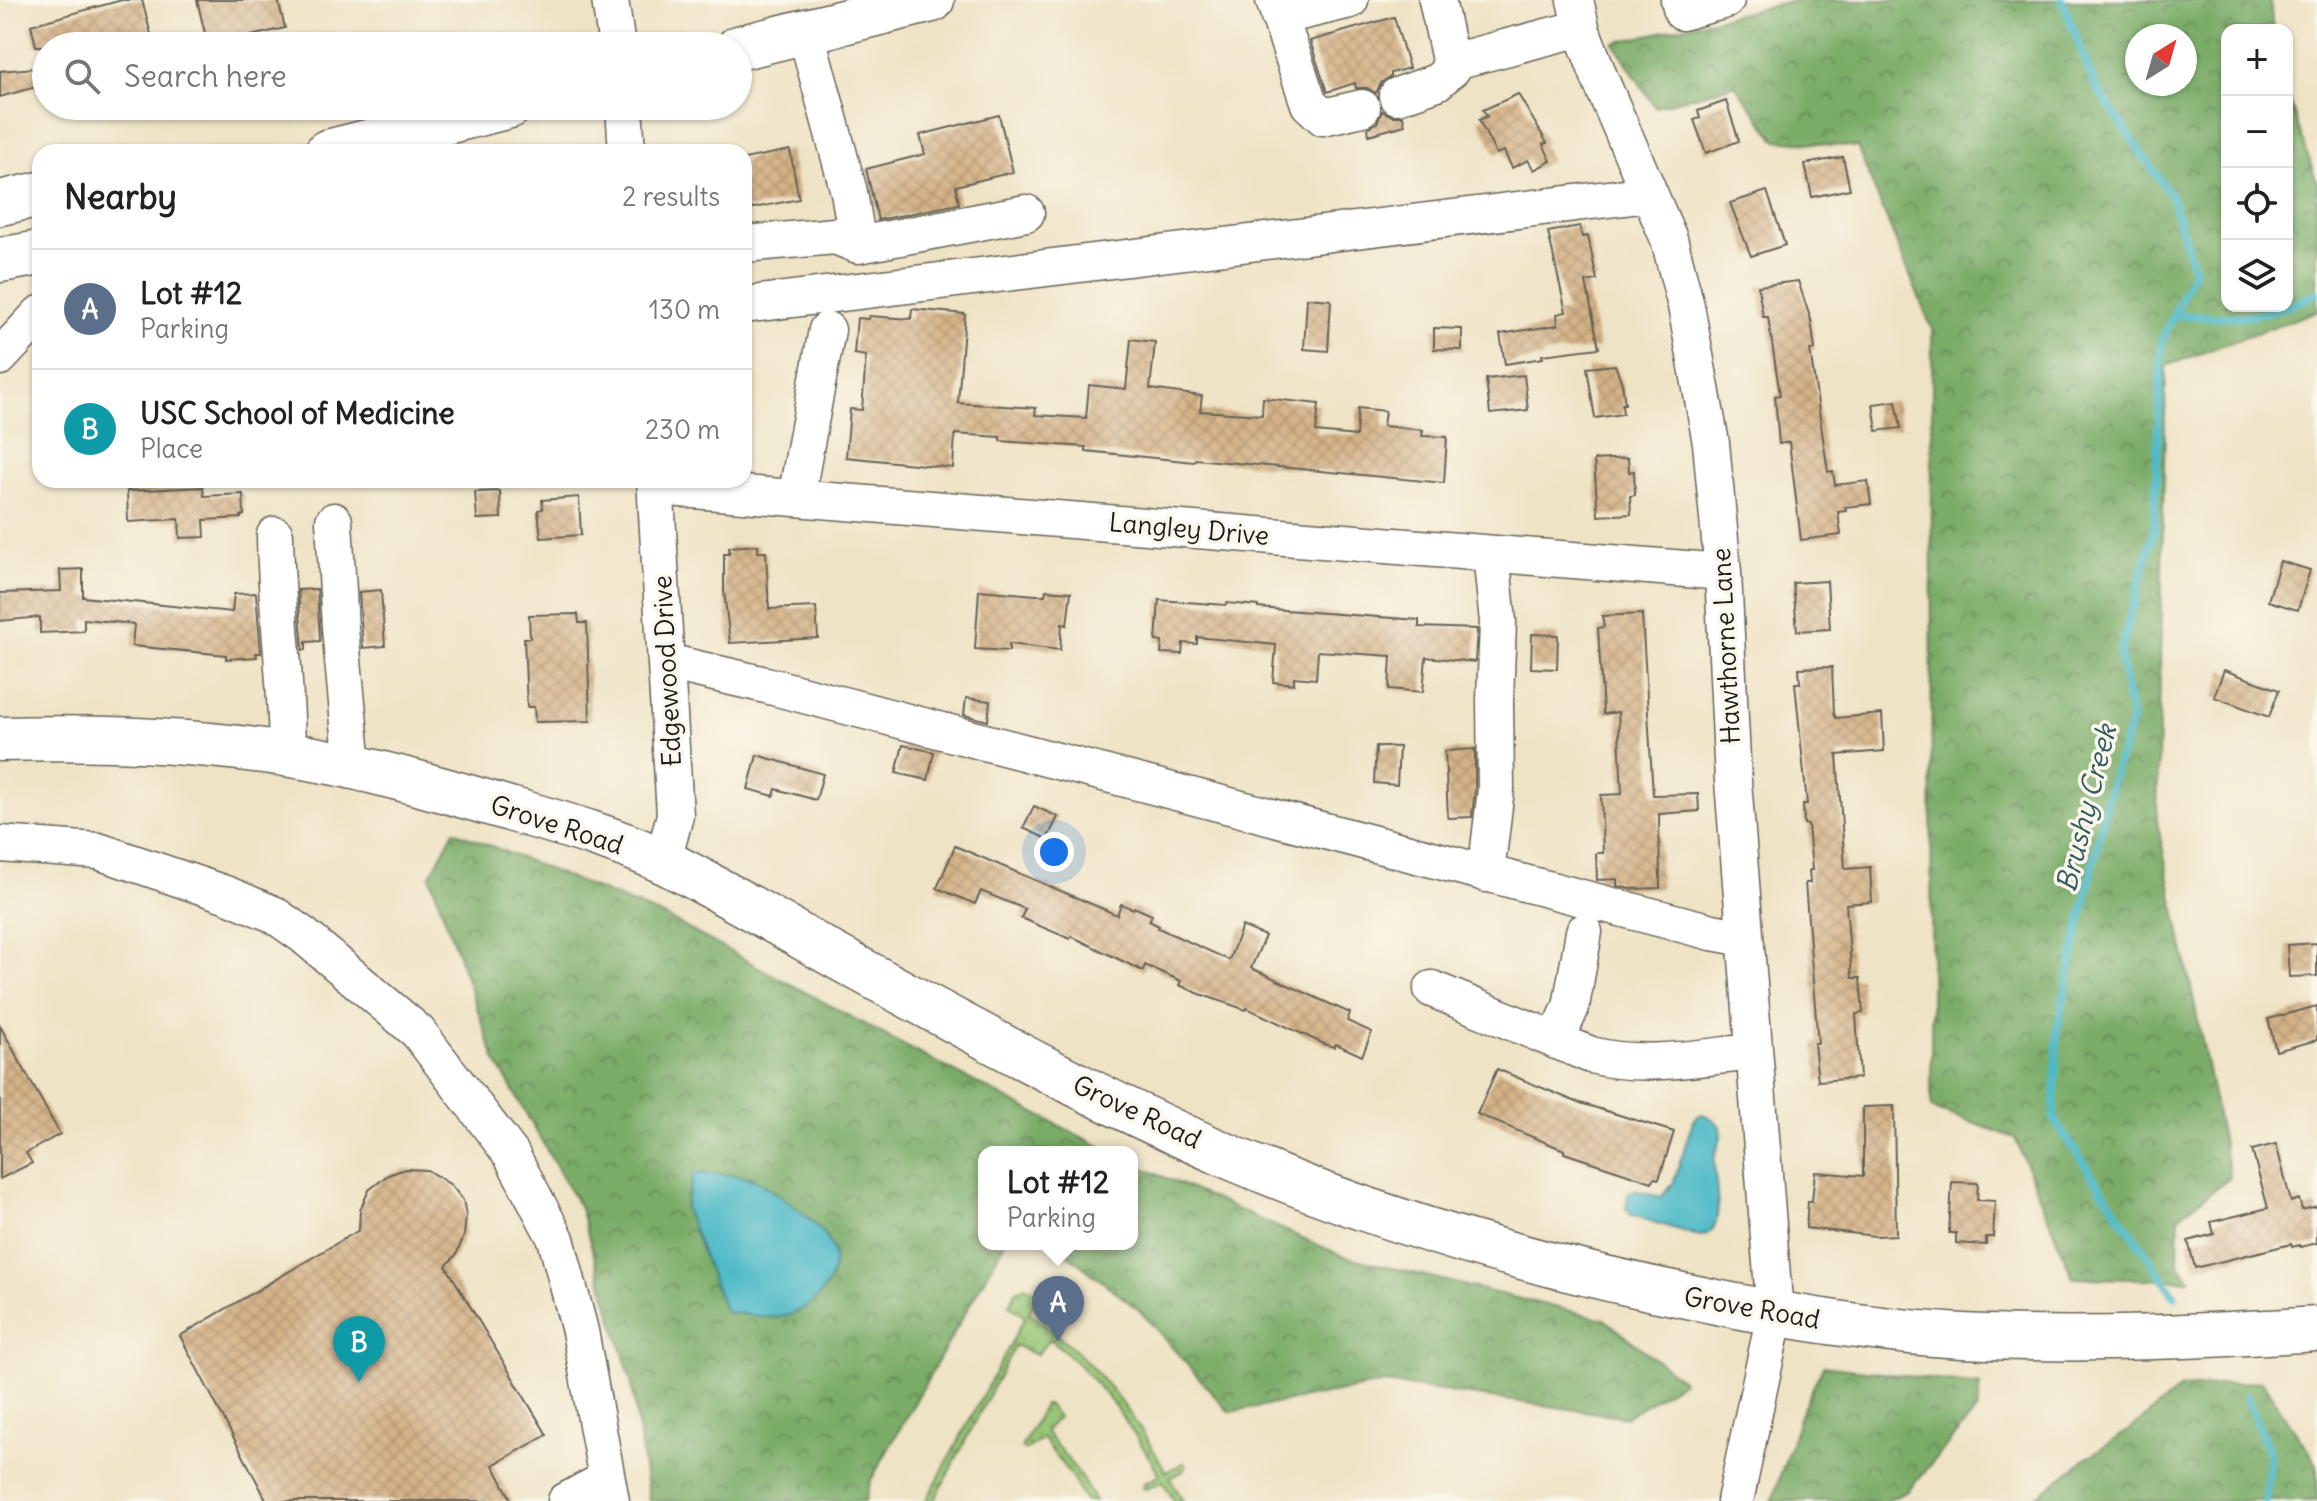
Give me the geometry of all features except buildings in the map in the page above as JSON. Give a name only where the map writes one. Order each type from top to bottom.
[{"type":"main road","points":[[752,45],[932,0]]},
{"type":"main road","points":[[408,142],[470,120]]},
{"type":"main road","points":[[0,203],[32,196]]},
{"type":"main road","points":[[0,260],[32,254]]},
{"type":"main road","name":"Grove Road","points":[[0,739],[95,737],[287,755],[405,779],[562,824],[663,861],[976,1032],[1104,1098],[1232,1157],[1371,1212],[1602,1279],[1775,1314],[1982,1337],[2150,1339],[2317,1329]]},
{"type":"street","points":[[610,0],[615,32]]},
{"type":"street","points":[[1350,0],[1277,8],[1309,104],[1323,117],[1362,108]]},
{"type":"street","points":[[1397,96],[1437,82],[1452,69],[1437,0]]},
{"type":"street","points":[[1679,0],[1682,12],[1726,0]]},
{"type":"street","points":[[1451,62],[1578,14]]},
{"type":"street","name":"Hawthorne Lane","points":[[1578,14],[1669,239],[1686,306],[1711,443],[1723,572],[1733,781],[1775,1314],[1735,1501]]},
{"type":"street","points":[[806,33],[849,192],[858,245]]},
{"type":"street","points":[[625,120],[626,144]]},
{"type":"street","points":[[752,304],[1649,194]]},
{"type":"street","points":[[752,243],[835,236],[858,245],[1026,213]]},
{"type":"street","points":[[0,357],[32,323]]},
{"type":"street","points":[[796,498],[827,330]]},
{"type":"street","name":"Edgewood Drive","points":[[655,488],[675,815],[663,861]]},
{"type":"street","name":"Langley Drive","points":[[695,488],[1723,572]]},
{"type":"street","points":[[334,521],[353,767]]},
{"type":"street","points":[[275,535],[280,645],[287,700],[287,755]]},
{"type":"street","points":[[1486,874],[1496,789],[1498,622],[1491,554]]},
{"type":"street","points":[[667,662],[1745,938]]},
{"type":"street","points":[[0,844],[98,851],[228,895],[273,914],[303,935],[418,1032],[511,1154],[556,1239],[580,1331],[609,1490],[566,1501]]},
{"type":"street","points":[[1556,1041],[1571,1007],[1584,932]]},
{"type":"street","points":[[1432,989],[1602,1058],[1641,1063],[1754,1052]]},
{"type":"green space","points":[[1797,0],[2270,0],[2272,24],[2221,24],[2221,312],[2293,312],[2293,110],[2317,183],[2317,311],[2166,366],[2157,821],[2230,1178],[2179,1216],[2178,1263],[2190,1280],[2073,1278],[2015,1138],[1931,1108],[1932,329],[1857,147],[1776,140],[1735,85],[1655,107],[1614,43]]},
{"type":"green space","points":[[454,831],[666,917],[916,1052],[1099,1146],[978,1146],[978,1250],[1001,1250],[871,1480],[865,1501],[649,1501],[631,1380],[580,1208],[495,1059],[430,876]]},
{"type":"green space","points":[[1138,1166],[1343,1256],[1604,1319],[1683,1381],[1626,1417],[1385,1383],[1229,1412],[1140,1311],[1062,1250],[1138,1250]]},
{"type":"green space","points":[[1025,1286],[1039,1294],[1029,1312],[1070,1345],[1106,1383],[1138,1426],[1166,1472],[1183,1463],[1187,1465],[1185,1470],[1170,1478],[1183,1501],[1174,1501],[1163,1481],[1142,1488],[1144,1483],[1160,1475],[1149,1456],[1125,1419],[1083,1368],[1050,1339],[1036,1355],[1015,1345],[934,1501],[926,1501],[1025,1317],[1009,1305],[1015,1292]]},
{"type":"green space","points":[[1823,1366],[1981,1385],[1977,1410],[1908,1491],[1886,1501],[1772,1501],[1800,1415]]},
{"type":"green space","points":[[2262,1381],[2317,1464],[2317,1501],[2031,1501],[2085,1459],[2132,1428],[2181,1388]]},
{"type":"green space","points":[[1044,1405],[1048,1405],[1058,1417],[1045,1431],[1077,1471],[1095,1501],[1085,1501],[1071,1476],[1042,1438],[1026,1450],[1021,1448]]},
{"type":"water","points":[[1702,1114],[1716,1122],[1721,1130],[1714,1161],[1718,1207],[1714,1228],[1708,1234],[1698,1236],[1631,1215],[1626,1208],[1628,1193],[1634,1190],[1661,1197],[1673,1184],[1692,1124]]},
{"type":"water","points":[[694,1173],[733,1175],[754,1180],[806,1216],[824,1234],[833,1255],[830,1280],[823,1291],[804,1308],[780,1317],[725,1312],[685,1208]]},
{"type":"waterway","name":"Brushy Creek","points":[[2062,0],[2095,86],[2171,196],[2194,270],[2162,340],[2154,530],[2120,653],[2132,721],[2111,783],[2057,1030],[2054,1120],[2175,1296]]},
{"type":"waterway","points":[[2174,315],[2247,316],[2280,309],[2317,293]]},
{"type":"waterway","name":"Brushy Creek","points":[[2246,1396],[2270,1453],[2266,1501]]},
{"type":"place","name":"Lot #12","points":[[1058,1342]]},
{"type":"place","name":"USC School of Medicine","points":[[359,1382]]}]
